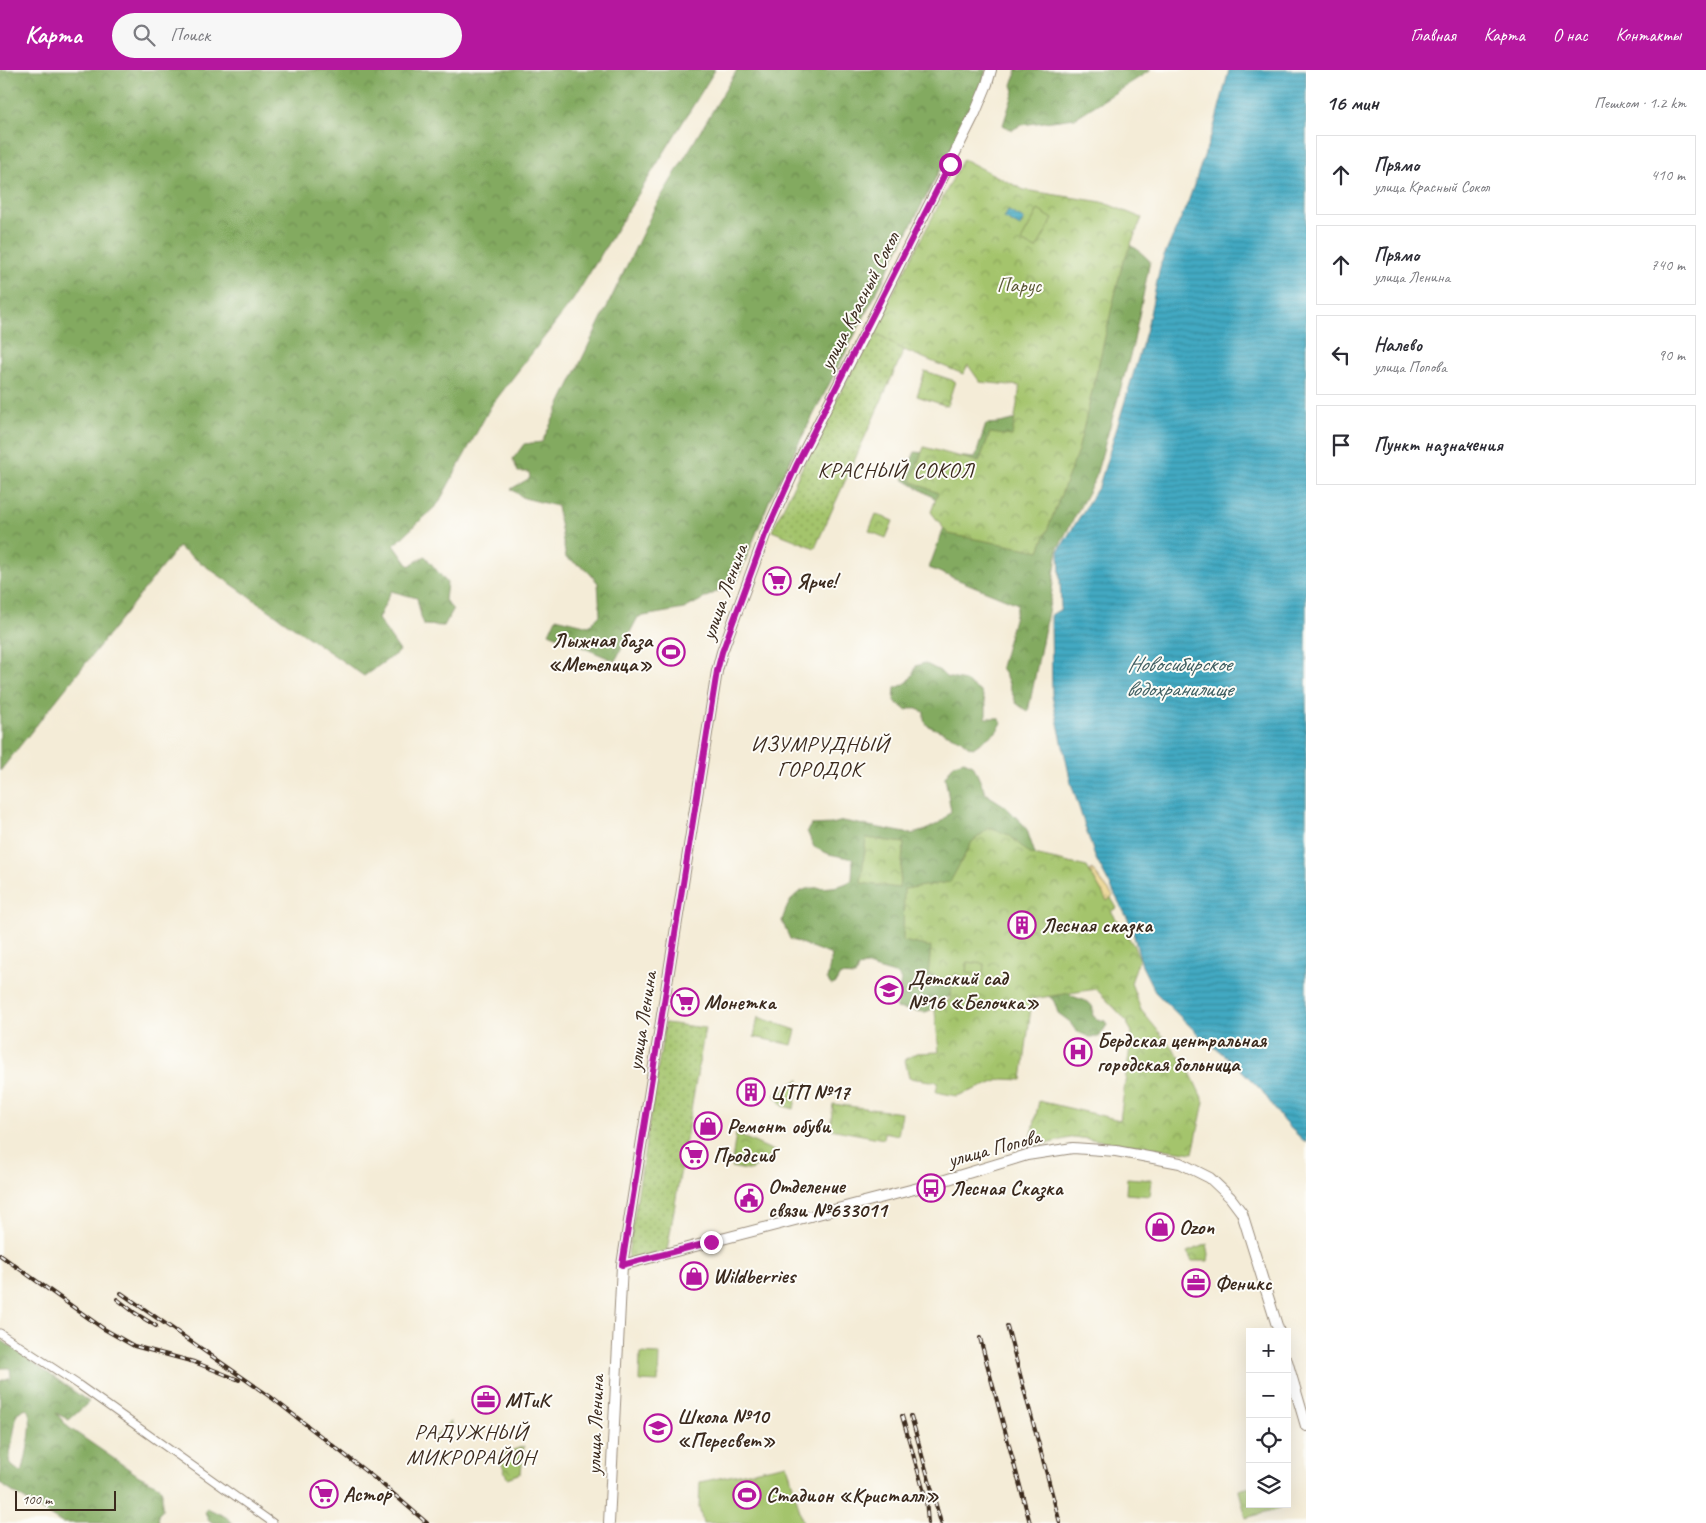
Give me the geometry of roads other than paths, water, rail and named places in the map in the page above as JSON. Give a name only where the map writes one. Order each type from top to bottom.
[{"type":"street","name":"улица Красный Сокол","points":[[765,535],[797,464],[879,306],[975,113],[991,70]]},
{"type":"street","name":"улица Ленина","points":[[609,1523],[622,1265],[715,681],[722,652],[765,535]]},
{"type":"street","name":"улица Попова","points":[[622,1265],[922,1187],[1027,1156],[1073,1148],[1116,1151],[1180,1163],[1210,1178],[1230,1197],[1242,1213],[1278,1328]]},
{"type":"street","points":[[0,1333],[79,1385],[273,1523]]},
{"type":"street","points":[[1291,1373],[1306,1426]]},
{"type":"water","name":"Новосибирское водохранилище","points":[[1229,70],[1306,70],[1306,1143],[1284,1122],[1262,1091],[1233,1062],[1199,1035],[1155,992],[1142,966],[1131,925],[1095,857],[1071,783],[1052,696],[1051,615],[1061,609],[1059,550],[1099,486],[1146,332],[1161,263],[1188,202],[1214,127]]},
{"type":"water","points":[[1008,211],[1024,219],[1020,227],[1004,218]]},
{"type":"railway","points":[[0,1255],[104,1329],[134,1346],[194,1362],[239,1380]]},
{"type":"railway","points":[[121,1293],[272,1398],[382,1484],[427,1523]]},
{"type":"railway","points":[[117,1299],[156,1326]]},
{"type":"railway","points":[[1007,1326],[1060,1523]]},
{"type":"railway","points":[[980,1338],[1030,1523]]},
{"type":"railway","points":[[902,1416],[926,1499],[928,1523]]},
{"type":"railway","points":[[911,1416],[941,1523]]},
{"type":"place","name":"Ярче!","points":[[777,581]]},
{"type":"place","name":"Лыжная база «Метелица»","points":[[671,652]]},
{"type":"place","name":"Лесная сказка","points":[[1022,925]]},
{"type":"place","name":"Детский сад №16 «Белочка»","points":[[889,990]]},
{"type":"place","name":"Монетка","points":[[685,1002]]},
{"type":"place","name":"Бердская центральная городская больница","points":[[1078,1052]]},
{"type":"place","name":"ЦТП №17","points":[[751,1092]]},
{"type":"place","name":"Ремонт обуви","points":[[708,1126]]},
{"type":"place","name":"Продсиб","points":[[694,1155]]},
{"type":"place","name":"Лесная Сказка","points":[[931,1188]]},
{"type":"place","name":"Отделение связи №633011","points":[[749,1198]]},
{"type":"place","name":"Ozon","points":[[1160,1227]]},
{"type":"place","name":"Wildberries","points":[[694,1276]]},
{"type":"place","name":"Феникс","points":[[1196,1283]]},
{"type":"place","name":"МТиК","points":[[486,1400]]},
{"type":"place","name":"Школа №10 «Пересвет»","points":[[658,1428]]},
{"type":"place","name":"Астор","points":[[324,1494]]},
{"type":"place","name":"Стадион «Кристалл»","points":[[747,1495]]},
{"type":"district","name":"КРАСНЫЙ СОКОЛ","points":[[896,470]]},
{"type":"district","name":"ИЗУМРУДНЫЙ ГОРОДОК","points":[[820,756]]},
{"type":"district","name":"РАДУЖНЫЙ МИКРОРАЙОН","points":[[471,1444]]},
{"type":"park label","name":"Парус","points":[[1019,285]]}]
